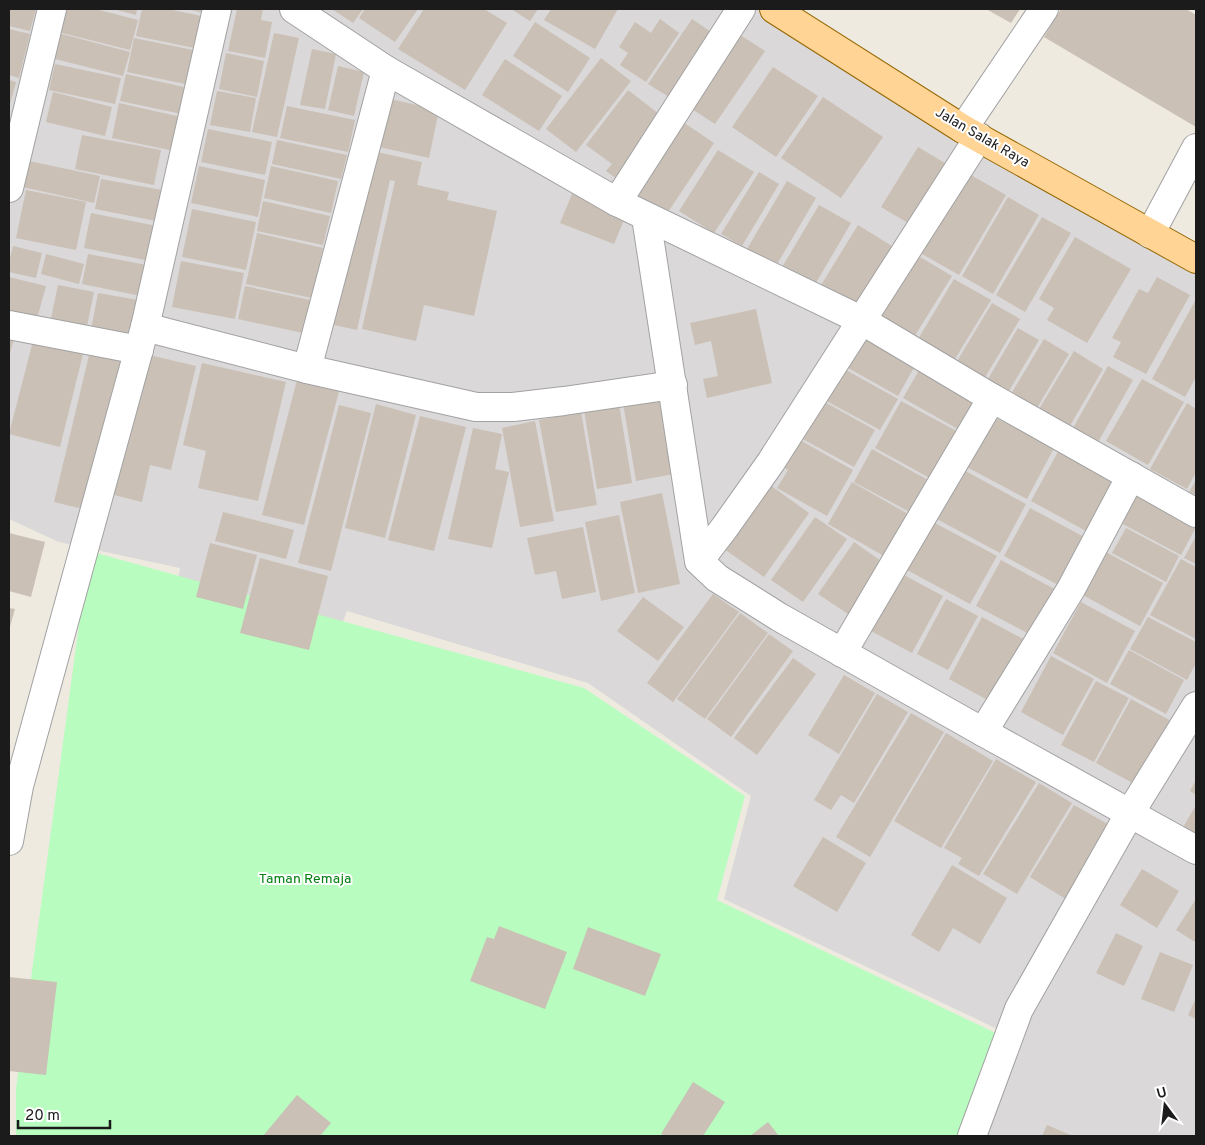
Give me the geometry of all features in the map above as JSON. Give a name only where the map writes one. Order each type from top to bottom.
[{"type":"main road","name":"Jalan Salak Raya","points":[[774,9],[971,133],[1196,259]]},
{"type":"street","points":[[9,188],[52,9]]},
{"type":"street","points":[[9,841],[14,784],[142,339],[217,9]]},
{"type":"street","points":[[294,9],[386,70],[617,202],[861,320],[992,398],[1196,513]]},
{"type":"street","points":[[617,202],[741,9]]},
{"type":"street","points":[[699,561],[771,462],[861,320],[1044,9]]},
{"type":"street","points":[[307,369],[386,70]]},
{"type":"street","points":[[1150,234],[1196,148]]},
{"type":"street","points":[[646,217],[699,561],[717,578],[779,617],[1196,850]]},
{"type":"street","points":[[9,325],[142,339],[307,369],[476,407],[513,407],[673,384]]},
{"type":"street","points":[[842,653],[992,398]]},
{"type":"street","points":[[983,732],[1071,589],[1131,476]]},
{"type":"street","points":[[972,1136],[1019,1010],[1130,813],[1196,706]]},
{"type":"shaded area","points":[[9,9],[764,9],[1196,260],[1196,1136],[973,1136],[1010,1035],[724,899],[751,796],[588,683],[347,611],[327,664],[173,613],[180,568],[59,542],[9,519]]},
{"type":"green space","name":"Taman Remaja","points":[[89,551],[584,688],[745,796],[717,900],[1004,1037],[966,1136],[16,1136],[16,1089]]},
{"type":"building","points":[[9,9],[36,9],[30,31],[9,26]]},
{"type":"building","points":[[64,9],[95,9],[138,20],[130,50],[58,32]]},
{"type":"building","points":[[113,9],[137,9],[136,15]]},
{"type":"building","points":[[142,9],[168,9],[206,17],[199,49],[136,36]]},
{"type":"building","points":[[187,9],[209,9],[208,14]]},
{"type":"building","points":[[237,9],[263,9],[261,20],[272,22],[265,58],[228,51]]},
{"type":"building","points":[[332,9],[363,9],[353,23]]},
{"type":"building","points":[[365,9],[418,9],[395,42],[359,18]]},
{"type":"building","points":[[424,9],[484,9],[507,23],[465,90],[398,49]]},
{"type":"building","points":[[511,9],[538,9],[530,21]]},
{"type":"building","points":[[551,9],[618,9],[595,49],[544,20]]},
{"type":"building","points":[[986,9],[1020,9],[1011,23]]},
{"type":"building","points":[[1061,9],[1186,9],[1196,15],[1196,127],[1044,37]]},
{"type":"building","points":[[660,19],[679,33],[646,82],[620,65],[628,53],[619,47],[635,22],[651,33]]},
{"type":"building","points":[[692,19],[717,36],[674,100],[648,84]]},
{"type":"building","points":[[535,22],[590,58],[568,92],[513,56]]},
{"type":"building","points":[[9,29],[30,34],[19,78],[9,75]]},
{"type":"building","points":[[734,31],[765,51],[715,124],[684,104]]},
{"type":"building","points":[[58,33],[130,52],[123,76],[51,58]]},
{"type":"building","points":[[274,33],[299,38],[277,137],[252,132]]},
{"type":"building","points":[[134,38],[198,51],[190,85],[127,72]]},
{"type":"building","points":[[312,49],[336,54],[325,109],[300,105]]},
{"type":"building","points":[[226,53],[264,61],[257,97],[219,89]]},
{"type":"building","points":[[601,58],[631,81],[576,152],[546,129]]},
{"type":"building","points":[[505,59],[562,96],[539,131],[482,95]]},
{"type":"building","points":[[55,64],[121,78],[115,104],[49,90]]},
{"type":"building","points":[[338,66],[364,72],[354,116],[328,110]]},
{"type":"building","points":[[773,67],[818,96],[776,157],[732,127]]},
{"type":"building","points":[[126,74],[188,88],[182,114],[120,101]]},
{"type":"building","points":[[9,80],[16,82],[9,108]]},
{"type":"building","points":[[628,90],[668,121],[621,182],[606,171],[612,164],[586,145]]},
{"type":"building","points":[[217,91],[256,98],[250,132],[210,125]]},
{"type":"building","points":[[53,92],[112,107],[105,136],[46,122]]},
{"type":"building","points":[[823,97],[883,137],[841,198],[781,158]]},
{"type":"building","points":[[390,99],[439,110],[429,158],[379,147]]},
{"type":"building","points":[[119,103],[181,117],[174,151],[112,138]]},
{"type":"building","points":[[287,106],[355,120],[348,152],[280,138]]},
{"type":"building","points":[[680,120],[714,143],[664,218],[629,195]]},
{"type":"building","points":[[208,129],[272,142],[265,175],[201,162]]},
{"type":"building","points":[[82,135],[161,150],[154,185],[75,169]]},
{"type":"building","points":[[277,140],[347,155],[341,179],[272,164]]},
{"type":"building","points":[[918,147],[955,169],[918,229],[881,207]]},
{"type":"building","points":[[718,150],[754,172],[714,233],[679,211]]},
{"type":"building","points":[[373,151],[422,162],[417,185],[449,192],[447,200],[497,211],[474,316],[424,305],[416,341],[362,329],[395,181],[390,180],[357,330],[334,325]]},
{"type":"building","points":[[29,161],[100,176],[94,203],[23,187]]},
{"type":"building","points":[[199,166],[265,180],[258,217],[191,203]]},
{"type":"building","points":[[271,166],[338,181],[331,213],[264,198]]},
{"type":"building","points":[[962,170],[1006,195],[959,275],[915,250]]},
{"type":"building","points":[[759,172],[779,184],[742,246],[721,234]]},
{"type":"building","points":[[101,179],[162,190],[156,221],[95,209]]},
{"type":"building","points":[[787,181],[816,198],[776,266],[747,249]]},
{"type":"building","points":[[26,190],[86,202],[76,250],[16,238]]},
{"type":"building","points":[[572,194],[626,215],[614,244],[560,223]]},
{"type":"building","points":[[1008,197],[1039,215],[993,294],[962,276]]},
{"type":"building","points":[[263,201],[330,216],[323,245],[257,231]]},
{"type":"building","points":[[819,205],[851,223],[813,288],[781,269]]},
{"type":"building","points":[[192,209],[256,222],[246,270],[182,257]]},
{"type":"building","points":[[91,213],[157,226],[150,261],[84,248]]},
{"type":"building","points":[[1042,217],[1071,233],[1025,312],[996,295]]},
{"type":"building","points":[[858,225],[895,248],[855,313],[818,290]]},
{"type":"building","points":[[257,233],[323,248],[312,298],[246,284]]},
{"type":"building","points":[[1075,237],[1131,269],[1087,343],[1047,320],[1054,308],[1039,299]]},
{"type":"building","points":[[13,246],[42,253],[36,278],[9,272],[9,262]]},
{"type":"building","points":[[910,251],[952,276],[911,342],[869,317]]},
{"type":"building","points":[[46,254],[84,264],[79,284],[41,274]]},
{"type":"building","points":[[88,254],[147,265],[141,296],[82,284]]},
{"type":"building","points":[[181,261],[244,273],[235,319],[172,307]]},
{"type":"building","points":[[9,277],[46,286],[36,322],[9,316]]},
{"type":"building","points":[[1157,277],[1190,295],[1146,374],[1113,357],[1121,342],[1112,338],[1139,289],[1148,293]]},
{"type":"building","points":[[954,279],[991,300],[950,367],[914,346]]},
{"type":"building","points":[[58,285],[94,292],[85,336],[49,328]]},
{"type":"building","points":[[245,286],[310,300],[303,333],[238,319]]},
{"type":"building","points":[[98,293],[138,300],[129,343],[90,335]]},
{"type":"building","points":[[1195,301],[1196,377],[1185,397],[1152,379]]},
{"type":"building","points":[[992,303],[1020,319],[981,384],[953,368]]},
{"type":"building","points":[[756,309],[772,383],[707,398],[703,379],[718,376],[711,341],[695,345],[690,323]]},
{"type":"building","points":[[1018,328],[1039,340],[1006,396],[985,384]]},
{"type":"building","points":[[859,333],[916,364],[898,396],[841,364]]},
{"type":"building","points":[[9,335],[15,336],[9,356]]},
{"type":"building","points":[[34,337],[84,350],[60,447],[9,434]]},
{"type":"building","points":[[1044,339],[1069,354],[1037,408],[1011,394]]},
{"type":"building","points":[[91,347],[128,356],[91,511],[54,502]]},
{"type":"building","points":[[1074,351],[1103,369],[1067,431],[1036,414]]},
{"type":"building","points":[[145,354],[196,366],[171,470],[150,465],[142,502],[110,494]]},
{"type":"building","points":[[202,363],[286,382],[258,501],[198,488],[206,451],[183,445]]},
{"type":"building","points":[[839,366],[898,399],[880,430],[821,398]]},
{"type":"building","points":[[1108,366],[1133,380],[1097,444],[1072,430]]},
{"type":"building","points":[[921,367],[981,401],[963,432],[903,398]]},
{"type":"building","points":[[1142,379],[1184,402],[1148,465],[1106,441]]},
{"type":"building","points":[[297,380],[339,391],[304,525],[262,515]]},
{"type":"building","points":[[661,397],[674,474],[636,481],[623,403]]},
{"type":"building","points":[[821,400],[875,430],[854,467],[799,437]]},
{"type":"building","points":[[901,401],[964,435],[937,482],[875,448]]},
{"type":"building","points":[[1187,403],[1196,409],[1196,472],[1187,489],[1150,469]]},
{"type":"building","points":[[376,404],[416,415],[385,538],[345,528]]},
{"type":"building","points":[[619,404],[632,483],[597,489],[584,410]]},
{"type":"building","points":[[339,405],[371,413],[331,571],[298,563]]},
{"type":"building","points":[[581,412],[597,505],[556,512],[539,420]]},
{"type":"building","points":[[990,415],[1054,448],[1027,499],[963,465]]},
{"type":"building","points":[[420,416],[466,427],[434,551],[388,540]]},
{"type":"building","points":[[535,421],[554,521],[520,527],[502,428]]},
{"type":"building","points":[[473,428],[502,434],[495,469],[509,472],[492,548],[448,539]]},
{"type":"building","points":[[798,439],[853,470],[827,516],[777,488],[788,470],[781,466]]},
{"type":"building","points":[[872,449],[935,484],[917,516],[854,482]]},
{"type":"building","points":[[1059,450],[1114,479],[1086,531],[1031,501]]},
{"type":"building","points":[[962,469],[1026,504],[1000,553],[935,518]]},
{"type":"building","points":[[1196,480],[1196,495],[1189,492]]},
{"type":"building","points":[[852,482],[915,518],[891,560],[828,524]]},
{"type":"building","points":[[770,485],[809,513],[764,577],[724,549]]},
{"type":"building","points":[[1136,489],[1196,522],[1196,527],[1181,555],[1119,522]]},
{"type":"building","points":[[662,493],[680,584],[638,593],[620,502]]},
{"type":"building","points":[[1030,508],[1088,539],[1062,587],[1004,556]]},
{"type":"building","points":[[223,512],[294,530],[286,559],[215,541]]},
{"type":"building","points":[[619,515],[635,593],[601,601],[585,522]]},
{"type":"building","points":[[815,517],[847,539],[803,602],[771,580]]},
{"type":"building","points":[[933,522],[997,556],[970,604],[907,570]]},
{"type":"building","points":[[583,527],[596,592],[562,599],[556,571],[535,575],[527,538]]},
{"type":"building","points":[[1126,528],[1179,556],[1166,582],[1112,553]]},
{"type":"building","points":[[9,533],[45,542],[31,597],[9,591]]},
{"type":"building","points":[[1196,536],[1196,564],[1184,558]]},
{"type":"building","points":[[854,542],[884,563],[848,614],[818,594]]},
{"type":"building","points":[[210,543],[257,555],[243,609],[196,597]]},
{"type":"building","points":[[1102,550],[1163,583],[1140,626],[1079,593]]},
{"type":"building","points":[[260,558],[328,576],[309,650],[240,633]]},
{"type":"building","points":[[1181,559],[1196,567],[1196,639],[1150,615]]},
{"type":"building","points":[[1001,560],[1060,592],[1035,637],[976,606]]},
{"type":"building","points":[[900,573],[943,596],[912,653],[869,630]]},
{"type":"building","points":[[713,594],[739,612],[673,702],[647,683]]},
{"type":"building","points":[[643,597],[684,627],[658,661],[617,631]]},
{"type":"building","points":[[946,599],[978,616],[948,670],[917,654]]},
{"type":"building","points":[[1081,602],[1135,631],[1107,683],[1053,653]]},
{"type":"building","points":[[9,608],[15,609],[9,630]]},
{"type":"building","points":[[740,613],[768,633],[705,719],[677,699]]},
{"type":"building","points":[[982,617],[1029,642],[995,704],[949,679]]},
{"type":"building","points":[[1148,617],[1196,642],[1196,663],[1187,680],[1130,649]]},
{"type":"building","points":[[769,634],[793,651],[731,737],[707,719]]},
{"type":"building","points":[[1129,650],[1184,680],[1166,714],[1110,684]]},
{"type":"building","points":[[1051,656],[1094,679],[1063,735],[1021,712]]},
{"type":"building","points":[[793,658],[816,674],[757,755],[734,738]]},
{"type":"building","points":[[844,675],[875,693],[839,754],[808,735]]},
{"type":"building","points":[[1096,681],[1129,698],[1094,762],[1061,745]]},
{"type":"building","points":[[877,694],[908,712],[854,803],[841,795],[831,810],[814,800]]},
{"type":"building","points":[[1131,699],[1173,722],[1138,786],[1096,763]]},
{"type":"building","points":[[911,713],[944,732],[870,857],[836,837]]},
{"type":"building","points":[[946,733],[993,761],[941,848],[894,821]]},
{"type":"building","points":[[996,759],[1036,782],[979,876],[958,864],[962,858],[944,848]]},
{"type":"building","points":[[1196,780],[1196,795],[1190,791]]},
{"type":"building","points":[[1039,783],[1072,803],[1017,894],[983,874]]},
{"type":"building","points":[[1074,805],[1113,827],[1069,901],[1030,877]]},
{"type":"building","points":[[1196,805],[1196,838],[1182,829]]},
{"type":"building","points":[[823,837],[866,863],[837,912],[793,886]]},
{"type":"building","points":[[952,865],[1007,898],[980,944],[953,928],[939,952],[911,935]]},
{"type":"building","points":[[1142,869],[1179,891],[1157,928],[1120,905]]},
{"type":"building","points":[[1196,899],[1196,940],[1195,942],[1176,930]]},
{"type":"building","points":[[499,926],[567,952],[545,1009],[470,981],[487,937],[494,939]]},
{"type":"building","points":[[588,927],[661,954],[645,996],[573,969]]},
{"type":"building","points":[[1116,933],[1143,946],[1124,986],[1096,973]]},
{"type":"building","points":[[1160,952],[1193,965],[1174,1012],[1141,999]]},
{"type":"building","points":[[9,977],[57,982],[46,1075],[9,1071]]},
{"type":"building","points":[[1196,998],[1196,1019],[1188,1015]]},
{"type":"building","points":[[693,1082],[725,1102],[703,1136],[665,1136],[661,1134]]},
{"type":"building","points":[[297,1095],[331,1123],[320,1136],[263,1136]]},
{"type":"building","points":[[768,1122],[779,1136],[750,1136]]},
{"type":"building","points":[[1047,1125],[1073,1136],[1042,1136]]}]
